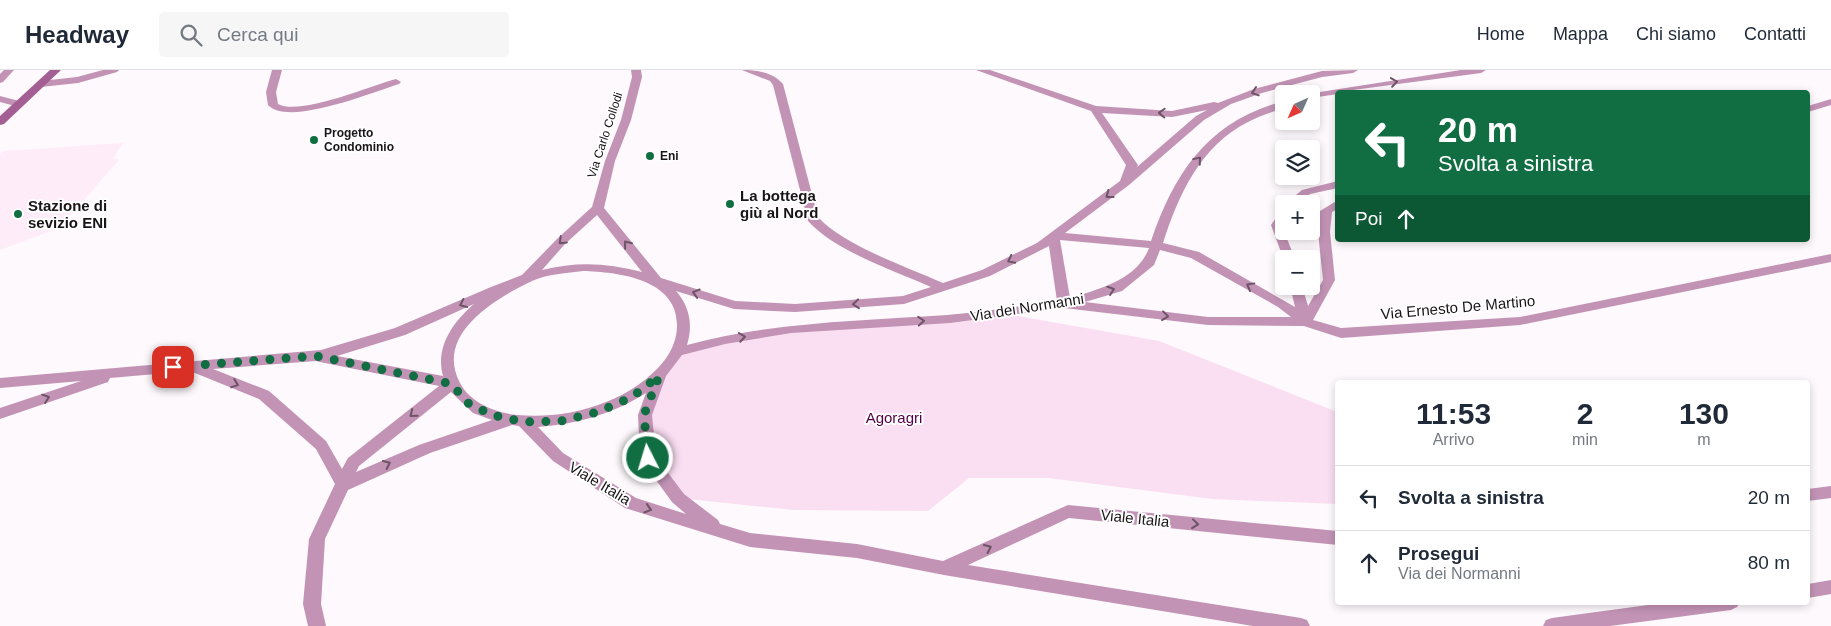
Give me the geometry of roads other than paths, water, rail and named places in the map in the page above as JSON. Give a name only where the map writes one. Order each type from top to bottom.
[{"type":"main road","points":[[0,122],[56,70]]},
{"type":"street","points":[[0,80],[9,70]]},
{"type":"street","points":[[41,84],[78,80],[114,70]]},
{"type":"street","points":[[277,70],[271,92],[273,105],[282,110],[326,102],[396,82]]},
{"type":"street","name":"Via Carlo Collodi","points":[[598,208],[610,161],[626,120],[637,77],[636,70]]},
{"type":"street","points":[[747,70],[773,79],[778,84],[812,218],[821,228],[846,244],[944,288]]},
{"type":"street","points":[[981,70],[1095,109],[1172,114],[1227,102],[1258,91],[1313,76],[1353,70]]},
{"type":"street","points":[[1350,90],[1481,70]]},
{"type":"street","points":[[1320,95],[1335,92]]},
{"type":"street","points":[[0,99],[19,104]]},
{"type":"street","points":[[0,383],[316,356],[410,328],[471,300],[525,280],[560,270],[595,267],[628,270],[656,281],[734,305],[796,308],[904,300],[986,273],[1041,246],[1126,182],[1200,118],[1227,102]]},
{"type":"street","points":[[1810,108],[1831,102]]},
{"type":"street","name":"Via dei Normanni","points":[[678,352],[725,339],[791,329],[950,319],[1064,304],[1117,288],[1150,262],[1169,206],[1186,174],[1214,141],[1243,120],[1275,108]]},
{"type":"street","points":[[1095,109],[1132,165],[1126,182]]},
{"type":"street","points":[[1302,195],[1306,192],[1335,185]]},
{"type":"street","points":[[1305,322],[1329,280],[1324,232],[1326,211],[1335,205]]},
{"type":"street","points":[[598,208],[656,281],[676,298],[683,314],[684,332],[678,352],[659,376],[632,397],[598,412],[561,421],[518,421],[492,415],[466,402],[452,384],[447,361],[453,337],[470,314],[495,295],[525,280],[560,243],[598,208]]},
{"type":"street","points":[[1053,236],[1157,245],[1195,255],[1283,304],[1305,322]]},
{"type":"street","points":[[1053,236],[1064,304],[1208,321],[1305,322]]},
{"type":"street","name":"Via Ernesto De Martino","points":[[1305,322],[1341,333],[1520,321],[1831,258]]},
{"type":"street","points":[[1298,295],[1305,322]]},
{"type":"street","points":[[316,356],[452,384]]},
{"type":"street","points":[[189,366],[264,395],[321,445],[342,485]]},
{"type":"street","points":[[0,414],[125,371]]},
{"type":"street","name":"Viale Italia","points":[[659,376],[644,415],[648,458],[678,498],[718,530]]},
{"type":"street","points":[[317,626],[312,604],[317,539],[353,462],[452,384]]},
{"type":"street","points":[[342,485],[392,462],[464,434],[518,421]]},
{"type":"street","name":"Viale Italia","points":[[518,421],[558,458],[631,503],[750,540],[858,551],[944,568],[1302,626]]},
{"type":"street","points":[[1810,495],[1831,492]]},
{"type":"street","name":"Viale Italia","points":[[944,568],[1068,511],[1335,538]]},
{"type":"street","points":[[1810,590],[1831,587]]},
{"type":"street","points":[[1552,626],[1708,605]]},
{"type":"place","name":"Progetto Condominio","points":[[314,140]]},
{"type":"place","name":"Eni","points":[[650,156]]},
{"type":"place","name":"La bottega giù al Nord","points":[[730,204]]},
{"type":"place","name":"Stazione di sevizio ENI","points":[[18,214]]},
{"type":"park label","name":"Agoragri","points":[[894,417]]}]
